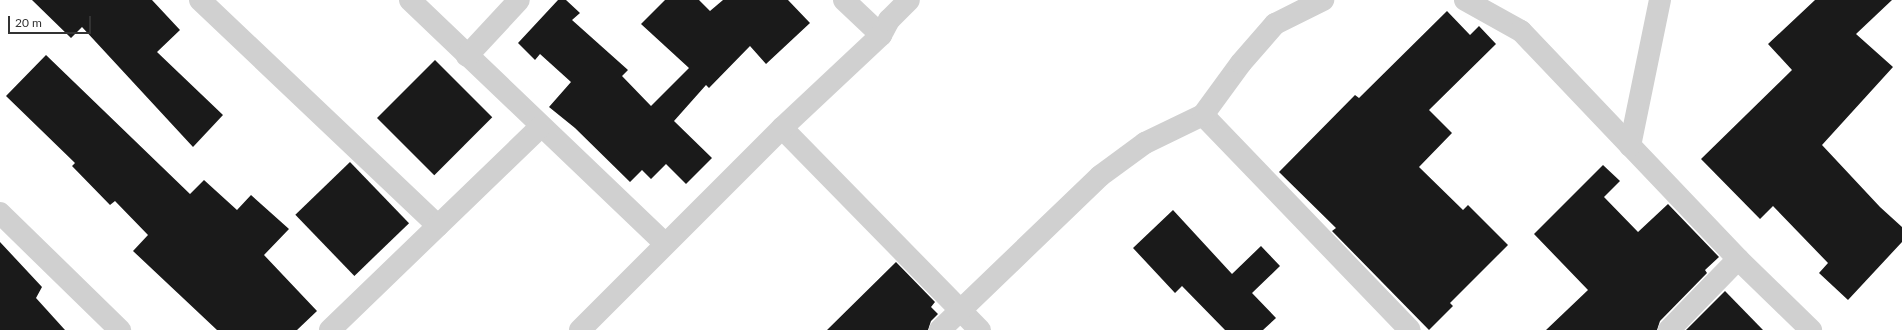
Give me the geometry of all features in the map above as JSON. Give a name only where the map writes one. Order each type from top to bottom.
[{"type":"street","points":[[200,0],[438,226]]},
{"type":"street","points":[[410,0],[665,244]]},
{"type":"street","points":[[467,56],[518,0]]},
{"type":"street","points":[[844,0],[881,35]]},
{"type":"street","points":[[580,330],[782,128],[881,35],[889,20],[909,0]]},
{"type":"street","points":[[940,330],[1100,176],[1145,143],[1203,115],[1241,63],[1275,24],[1323,0]]},
{"type":"street","points":[[1465,0],[1520,31],[1738,259],[1811,330]]},
{"type":"street","points":[[1630,146],[1660,0]]},
{"type":"street","points":[[1203,115],[1410,330]]},
{"type":"street","points":[[330,330],[541,126]]},
{"type":"street","points":[[782,128],[980,330]]},
{"type":"street","points":[[0,213],[120,330]]},
{"type":"street","points":[[1669,330],[1738,259]]},
{"type":"building","points":[[32,0],[152,0],[180,30],[157,52],[223,115],[193,147],[82,27],[71,38]]},
{"type":"building","points":[[558,0],[566,0],[580,13],[572,20],[628,70],[622,76],[651,106],[689,68],[641,24],[665,0],[699,0],[710,11],[723,0],[788,0],[810,23],[766,64],[750,46],[709,88],[706,85],[674,121],[712,158],[686,184],[666,164],[651,179],[642,170],[630,182],[575,128],[549,107],[571,82],[540,54],[535,60],[518,43]]},
{"type":"building","points":[[1815,0],[1892,0],[1856,34],[1893,67],[1822,145],[1880,207],[1902,227],[1902,242],[1848,300],[1819,273],[1828,263],[1773,206],[1760,219],[1701,159],[1792,70],[1768,44]]},
{"type":"building","points":[[1447,11],[1470,35],[1479,26],[1496,44],[1429,110],[1452,133],[1419,167],[1463,210],[1468,205],[1508,245],[1450,303],[1453,306],[1429,330],[1332,231],[1336,228],[1279,172],[1355,95],[1359,98]]},
{"type":"building","points":[[46,55],[190,194],[204,180],[237,210],[251,195],[289,229],[264,255],[317,311],[297,330],[217,330],[133,251],[148,235],[115,201],[110,205],[72,166],[75,163],[6,96]]},
{"type":"building","points":[[435,60],[492,117],[434,175],[377,118]]},
{"type":"building","points":[[350,162],[409,223],[354,276],[295,215]]},
{"type":"building","points":[[1603,165],[1620,181],[1604,197],[1638,232],[1668,204],[1719,257],[1705,270],[1707,273],[1660,321],[1657,330],[1546,330],[1588,290],[1534,234]]},
{"type":"building","points":[[1173,210],[1232,274],[1261,246],[1280,266],[1252,293],[1276,318],[1263,330],[1225,330],[1182,286],[1175,293],[1133,248]]},
{"type":"building","points":[[0,242],[42,287],[36,298],[65,330],[0,330]]},
{"type":"building","points":[[896,262],[935,302],[931,307],[938,314],[931,321],[928,330],[827,330]]},
{"type":"building","points":[[1725,291],[1763,330],[1686,330]]}]
